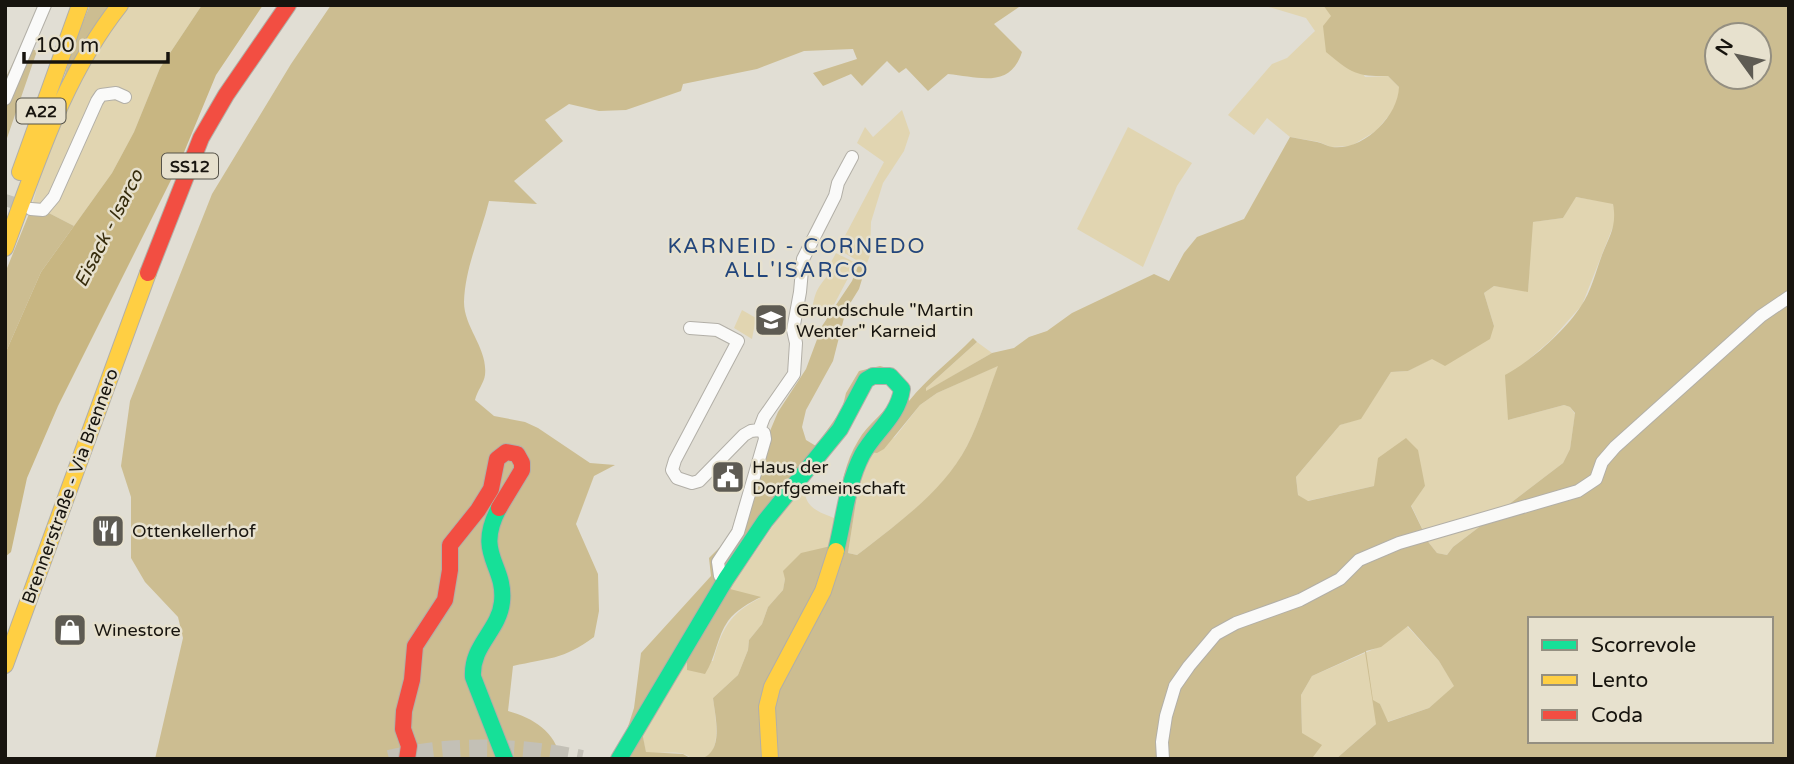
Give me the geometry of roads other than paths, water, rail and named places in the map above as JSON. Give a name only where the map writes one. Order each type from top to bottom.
[{"type":"main road","name":"A22","points":[[5,180],[67,5]]},
{"type":"main road","name":"A22","points":[[5,217],[80,5]]},
{"type":"main road","points":[[5,248],[75,74],[99,32],[120,5]]},
{"type":"main road","name":"Brennerstraße - Via Brennero","points":[[18,630],[201,138],[226,95],[288,5]]},
{"type":"main road","points":[[619,759],[680,653],[765,521],[840,429],[866,380],[881,374],[890,376],[902,389],[900,405],[871,440],[862,456],[828,579],[772,687],[767,707],[770,759]]},
{"type":"main road","points":[[407,759],[409,746],[403,729],[404,711],[412,680],[415,646],[445,600],[450,570],[450,545],[491,489],[497,458],[506,452],[517,454],[522,470],[497,513],[489,535],[490,556],[502,606],[480,642],[471,668],[505,759]]},
{"type":"main road","points":[[5,684],[18,630]]},
{"type":"main road","name":"SS12","points":[[5,665],[18,630]]},
{"type":"street","points":[[5,99],[45,5]]},
{"type":"street","points":[[31,209],[43,210],[54,198],[101,95],[116,93],[125,97]]},
{"type":"street","points":[[759,430],[764,417],[794,374],[796,343],[793,330],[803,259],[852,157]]},
{"type":"street","points":[[1163,759],[1162,742],[1166,716],[1175,687],[1216,634],[1236,623],[1300,600],[1340,579],[1359,560],[1399,543],[1578,491],[1596,479],[1602,462],[1615,447],[1761,316],[1789,297]]},
{"type":"street","points":[[690,328],[717,330],[738,341],[675,460],[672,470],[677,478],[684,482],[699,481],[751,431],[759,430],[764,433],[765,439],[738,532],[718,562],[720,576],[726,579]]},
{"type":"water","name":"Eisack - Isarco","points":[[202,5],[263,5],[216,75],[180,162],[58,406],[27,478],[11,552],[5,557],[5,354],[41,272],[112,173],[134,132],[160,68]]},
{"type":"tunnel","points":[[5,200],[27,207]]},
{"type":"tunnel","points":[[389,759],[436,751],[485,748],[534,751],[582,759]]},
{"type":"place","name":"Grundschule \"Martin Wenter\" Karneid","points":[[771,320]]},
{"type":"place","name":"Haus der Dorfgemeinschaft","points":[[728,477]]},
{"type":"place","name":"Ottenkellerhof","points":[[108,531]]},
{"type":"place","name":"Winestore","points":[[70,630]]},
{"type":"district","name":"KARNEID - CORNEDO ALL'ISARCO","points":[[797,258]]}]
